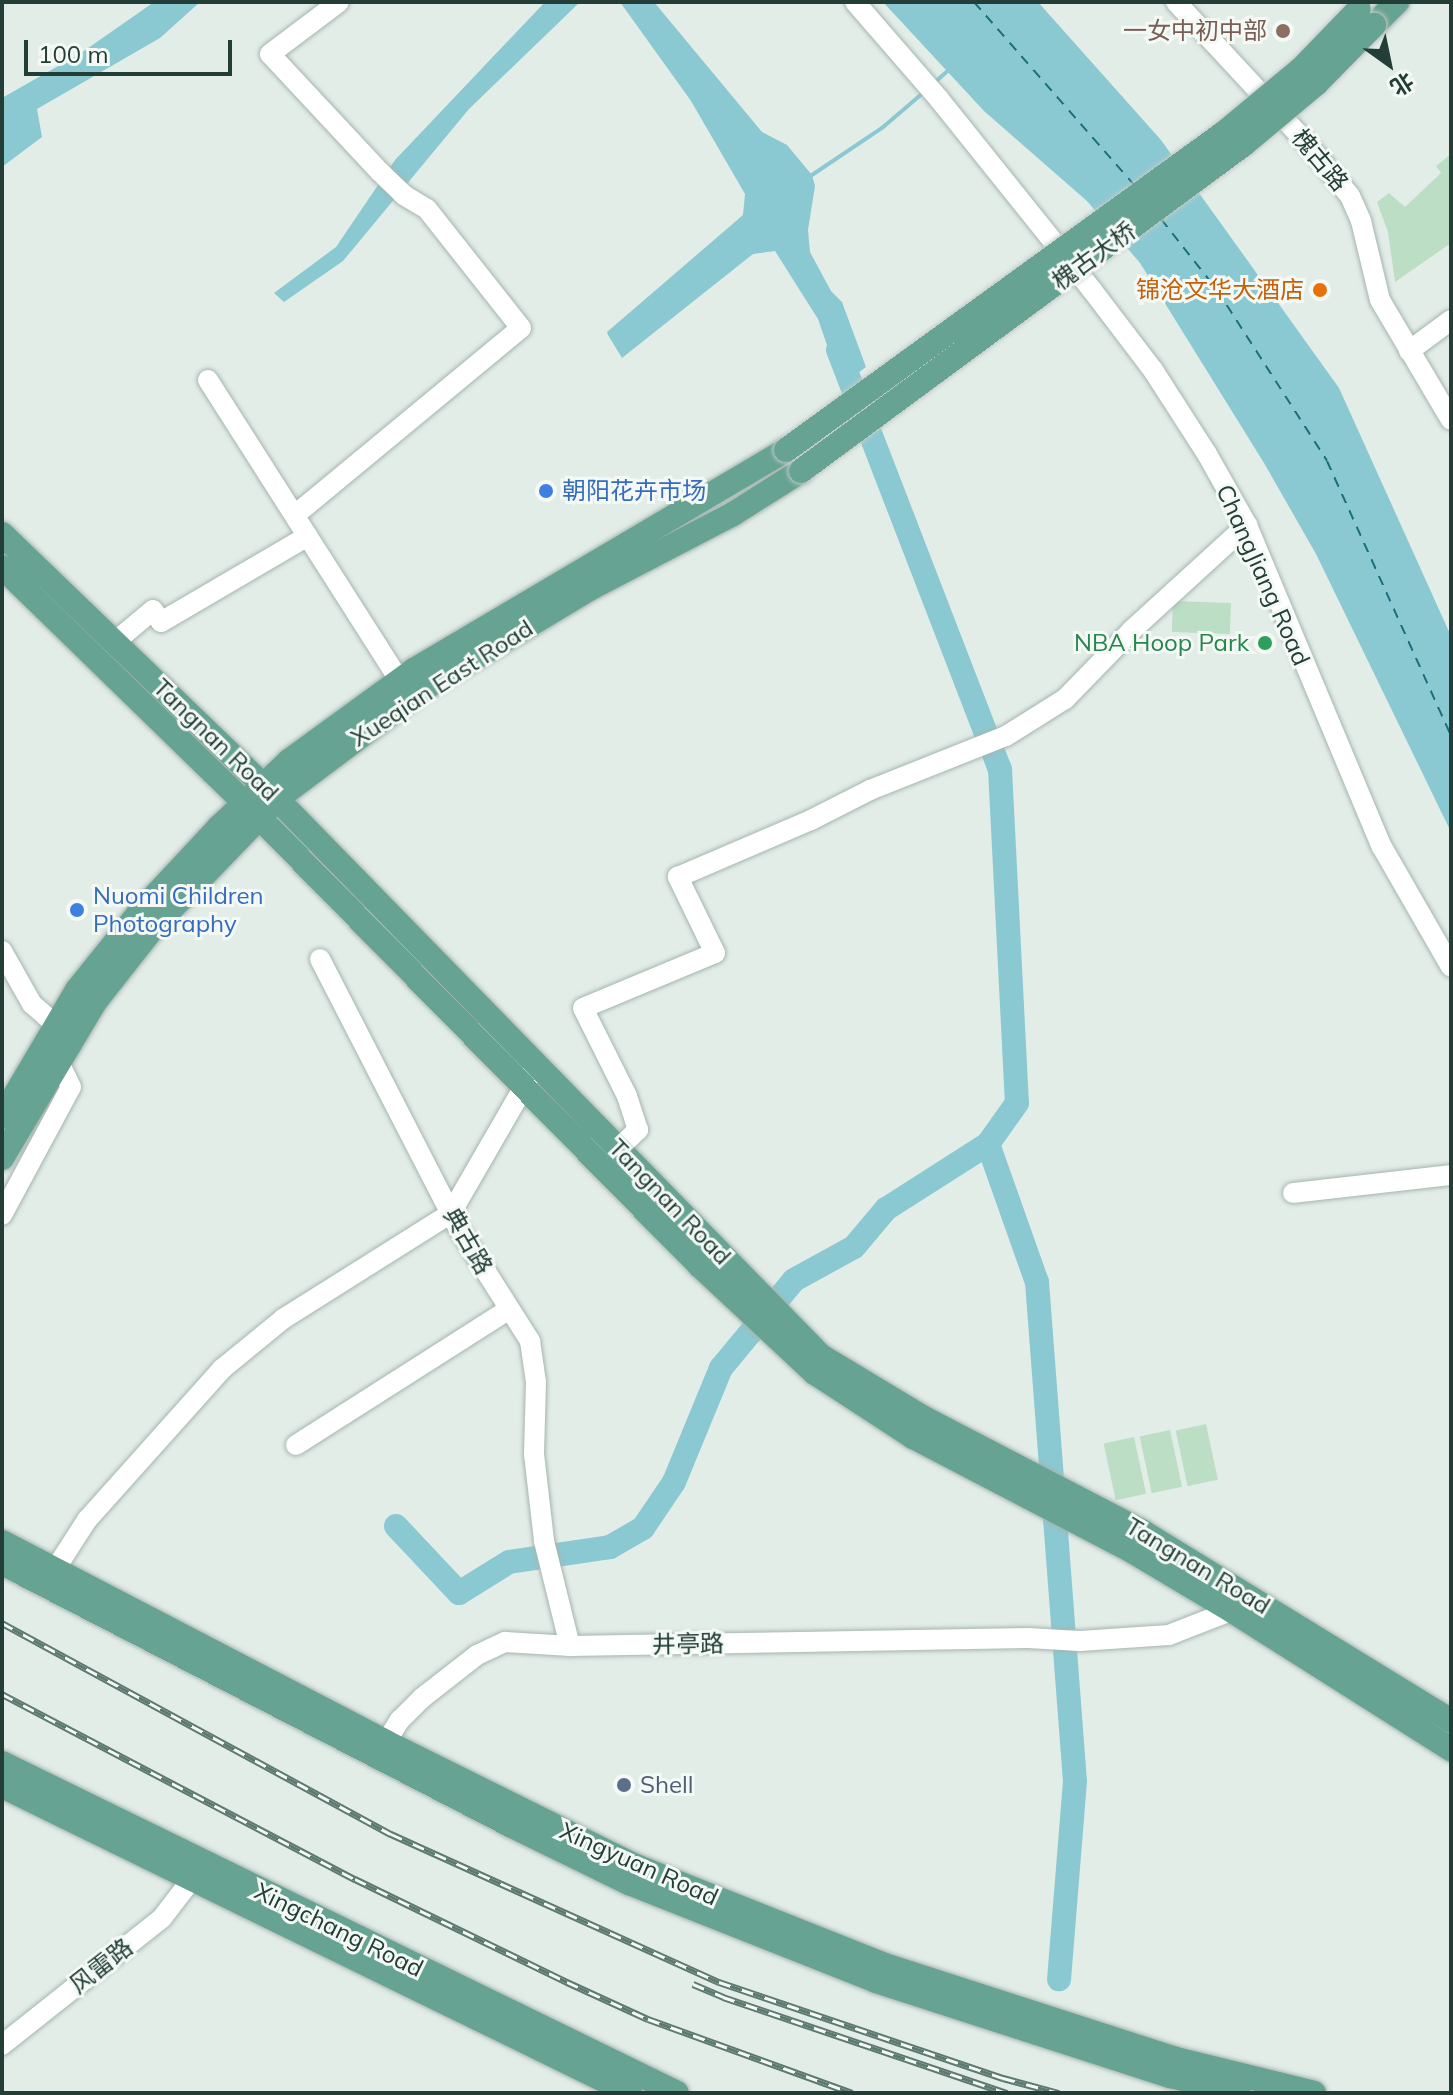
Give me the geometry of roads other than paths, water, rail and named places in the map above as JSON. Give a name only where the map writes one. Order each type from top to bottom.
[{"type":"main road","points":[[1366,12],[1397,2]]},
{"type":"main road","name":"槐古大桥","points":[[786,450],[1225,132],[1366,12]]},
{"type":"main road","name":"槐古大桥","points":[[801,471],[1243,145],[1316,84],[1366,12]]},
{"type":"main road","name":"Xueqian East Road","points":[[2,1158],[95,1002],[154,927],[270,792],[399,680],[786,450]]},
{"type":"main road","name":"Xueqian East Road","points":[[2,1117],[55,1024],[138,914],[244,802],[270,792],[425,688],[589,589],[733,514],[801,471]]},
{"type":"main road","name":"Tangnan Road","points":[[2,534],[270,792],[537,1064],[618,1149],[728,1278]]},
{"type":"main road","name":"Tangnan Road","points":[[2,567],[244,802],[523,1088],[802,1350],[815,1373],[913,1437],[1100,1535],[1244,1605],[1451,1721]]},
{"type":"main road","name":"Tangnan Road","points":[[802,1350],[821,1356],[922,1417],[1098,1509],[1244,1605],[1451,1749]]},
{"type":"main road","name":"Xingyuan Road","points":[[2,1542],[51,1578],[629,1883],[876,1981],[1171,2076],[1239,2093]]},
{"type":"main road","name":"Xingyuan Road","points":[[2,1563],[51,1578],[636,1866],[882,1964],[1176,2059],[1314,2093]]},
{"type":"main road","name":"Xingchang Road","points":[[2,1763],[677,2093]]},
{"type":"main road","name":"Xingchang Road","points":[[2,1786],[630,2093]]},
{"type":"street","points":[[295,515],[521,328],[427,209],[404,195],[380,172],[270,54],[339,2]]},
{"type":"street","name":"ChangJiang Road","points":[[855,2],[939,99],[1153,370],[1207,454],[1247,525],[1382,847],[1451,967]]},
{"type":"street","name":"槐古路","points":[[1176,2],[1304,140],[1350,196],[1361,221],[1380,300],[1451,420]]},
{"type":"street","points":[[1409,351],[1451,320]]},
{"type":"street","points":[[208,380],[399,680]]},
{"type":"street","points":[[618,1149],[638,1130],[627,1096],[583,1008],[715,953],[678,877],[811,820],[870,790],[1006,736],[1065,699],[1132,630],[1247,525]]},
{"type":"street","points":[[116,641],[153,610],[161,622],[308,536]]},
{"type":"street","points":[[2,951],[32,1004],[55,1024]]},
{"type":"street","name":"典古路","points":[[320,959],[451,1213],[508,1310],[530,1341],[536,1382],[534,1454],[544,1541],[570,1646]]},
{"type":"street","points":[[2,1215],[71,1087],[59,1062]]},
{"type":"street","points":[[51,1578],[87,1520],[222,1369],[283,1319],[451,1213],[537,1064]]},
{"type":"street","points":[[1293,1193],[1451,1175]]},
{"type":"street","points":[[296,1445],[508,1310]]},
{"type":"street","name":"井亭路","points":[[386,1742],[400,1720],[422,1698],[477,1655],[505,1642],[570,1646],[1028,1638],[1080,1641],[1169,1635],[1244,1605]]},
{"type":"street","name":"风雷路","points":[[2,2045],[162,1918],[192,1879]]},
{"type":"water","points":[[154,2],[200,2],[160,38],[37,109],[42,137],[2,167],[2,98],[81,53]]},
{"type":"water","points":[[545,2],[580,2],[469,109],[343,261],[284,302],[274,293],[336,247],[395,160]]},
{"type":"water","points":[[620,2],[654,2],[762,132],[787,145],[812,175],[815,186],[808,230],[810,252],[831,291],[842,302],[866,367],[841,386],[818,319],[775,251],[753,254],[622,358],[608,335],[607,332],[743,215],[745,194],[691,101]]},
{"type":"water","points":[[883,2],[1038,2],[1161,140],[1339,388],[1451,636],[1451,832],[1316,554],[1264,463],[1140,263],[1087,201],[984,111]]},
{"type":"waterway","points":[[933,84],[951,68]]},
{"type":"waterway","points":[[809,177],[882,128],[924,92]]},
{"type":"waterway","points":[[838,350],[1000,769],[1017,1103],[988,1144],[1037,1282],[1075,1781],[1059,1979]]},
{"type":"waterway","points":[[396,1526],[459,1593],[509,1562],[610,1547],[643,1528],[674,1482],[721,1368],[794,1280],[854,1247],[886,1209],[988,1144]]},
{"type":"railway","points":[[2,1623],[391,1834],[719,1982],[1003,2078],[1059,2093]]},
{"type":"railway","points":[[2,1694],[355,1879],[567,1982],[648,2019],[852,2093]]},
{"type":"railway","points":[[693,1984],[723,1997],[1007,2093]]},
{"type":"place","name":"一女中初中部","points":[[1283,31]]},
{"type":"place","name":"锦沧文华大酒店","points":[[1320,290]]},
{"type":"place","name":"朝阳花卉市场","points":[[546,491]]},
{"type":"place","name":"NBA Hoop Park","points":[[1265,643]]},
{"type":"place","name":"Nuomi Children Photography","points":[[77,910]]},
{"type":"place","name":"Shell","points":[[624,1785]]}]
